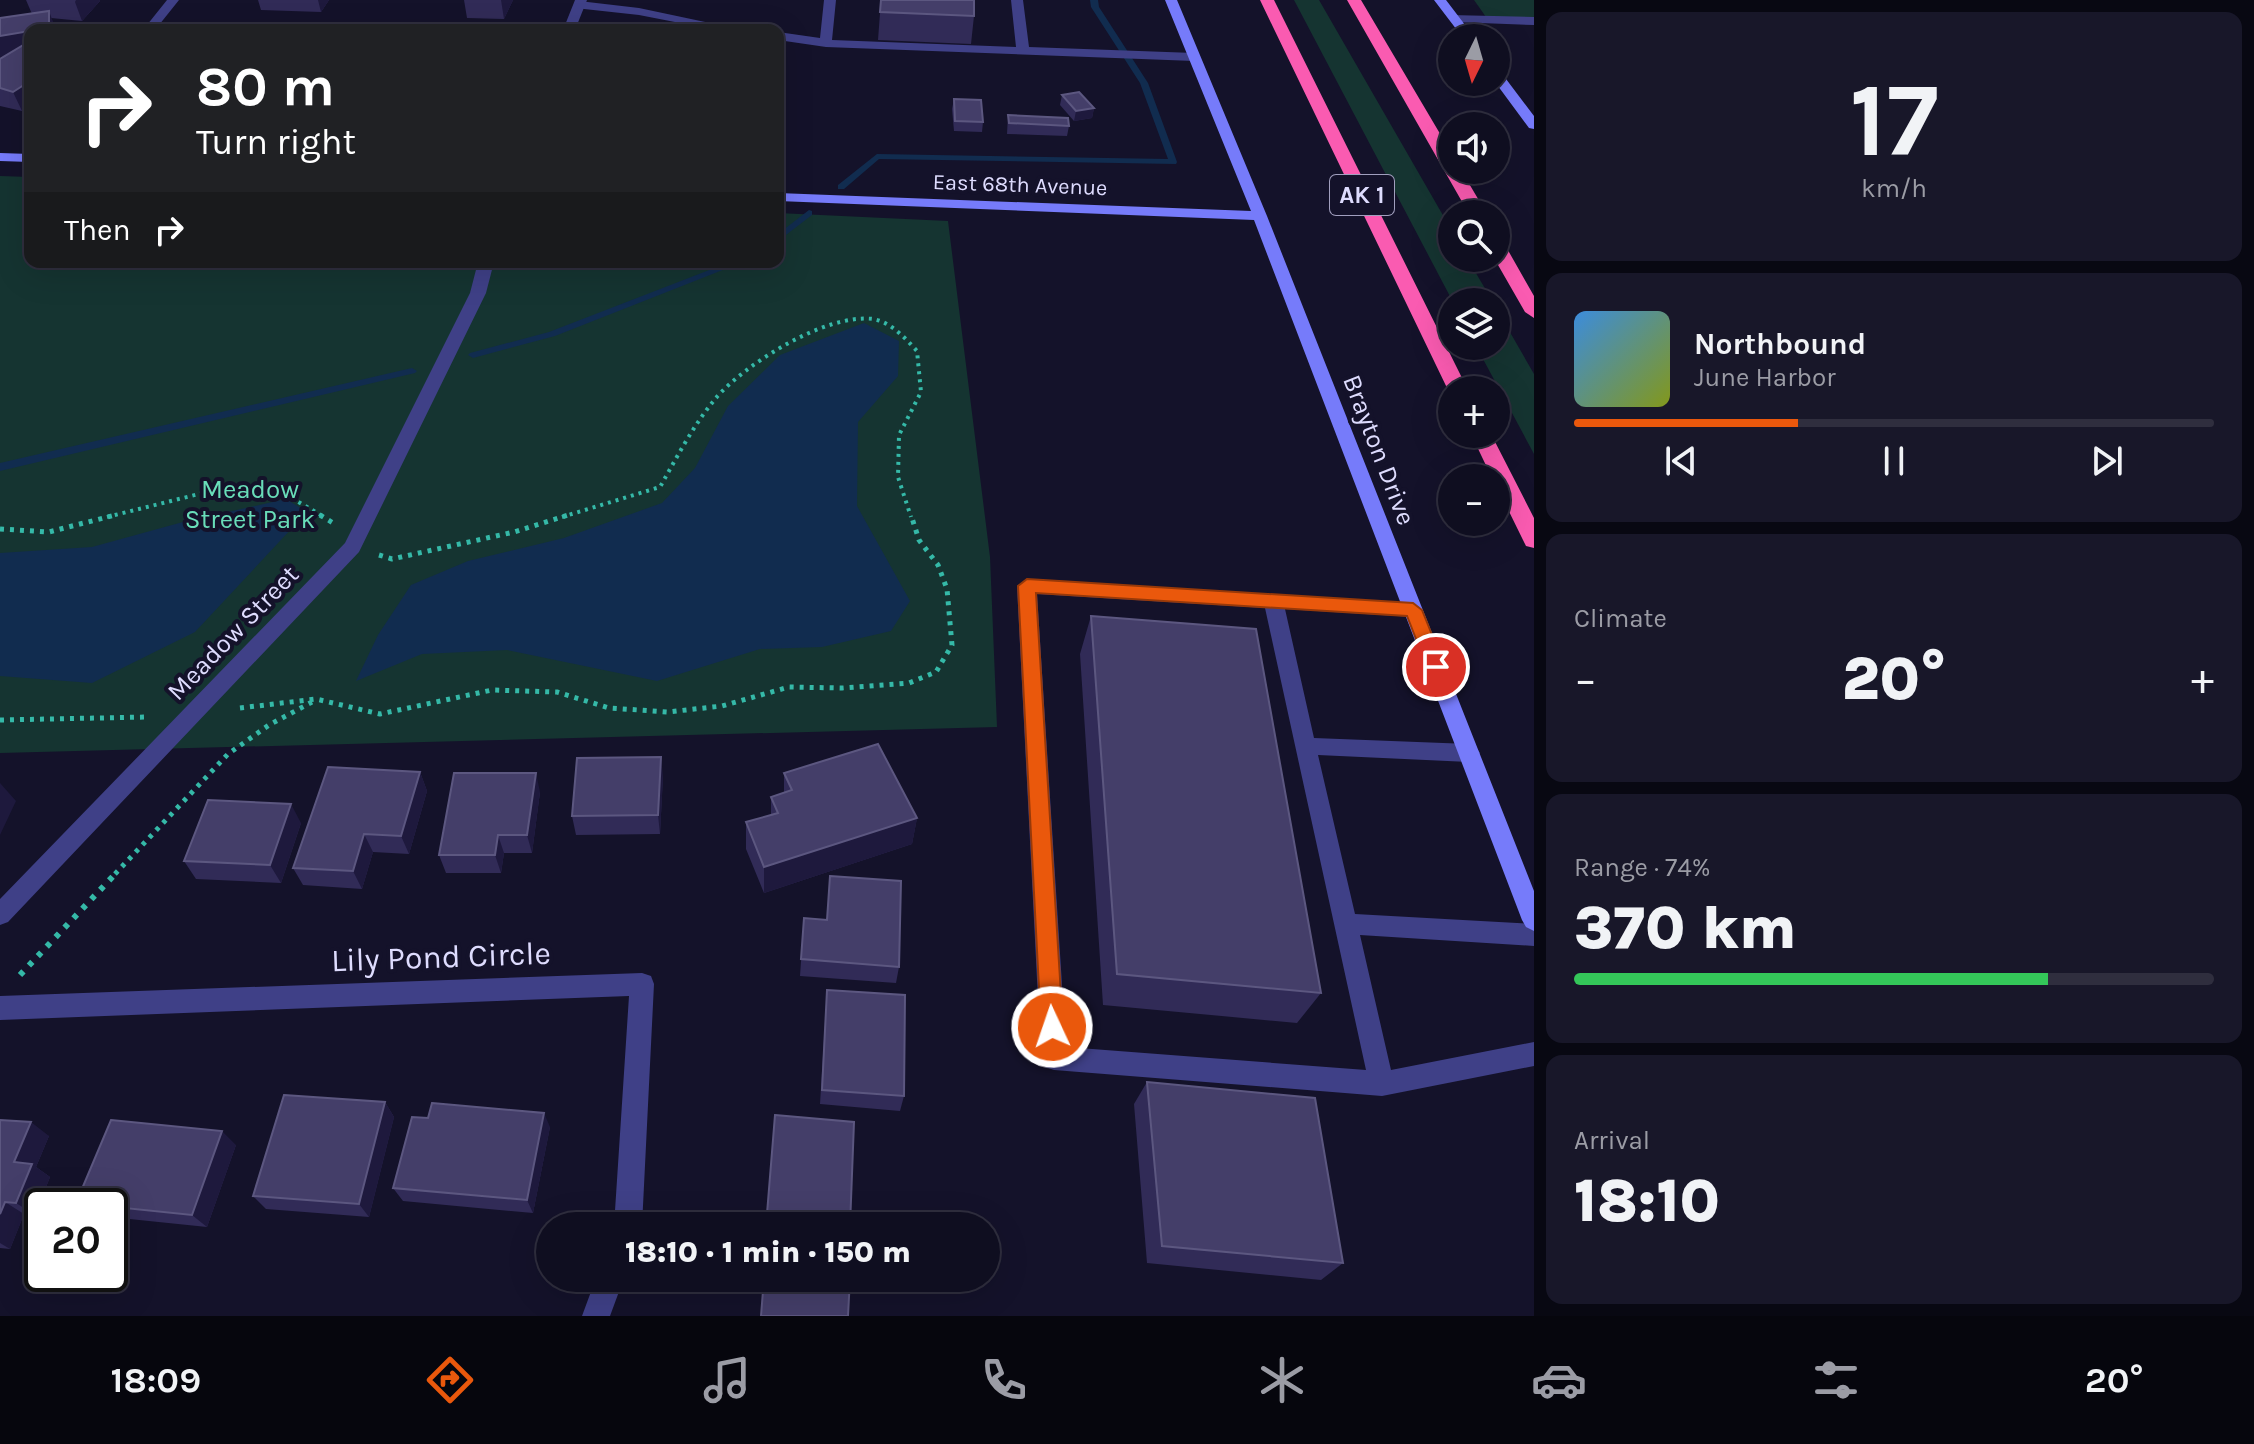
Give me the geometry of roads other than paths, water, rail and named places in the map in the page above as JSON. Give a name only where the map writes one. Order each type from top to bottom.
[{"type":"highway","name":"AK 1","points":[[1267,0],[1451,376]]},
{"type":"highway","points":[[1354,0],[1438,145]]},
{"type":"highway","points":[[1510,270],[1534,312]]},
{"type":"highway","points":[[1488,448],[1534,540]]},
{"type":"street","points":[[154,24],[173,0]]},
{"type":"street","points":[[826,43],[830,0]]},
{"type":"street","points":[[1017,0],[1023,51]]},
{"type":"street","name":"Brayton Drive","points":[[1171,0],[1260,216],[1534,920]]},
{"type":"street","points":[[1440,0],[1458,24]]},
{"type":"street","points":[[571,24],[580,2],[621,5],[696,24]]},
{"type":"street","points":[[1454,18],[1534,21]]},
{"type":"street","points":[[784,37],[826,43],[1194,57]]},
{"type":"street","points":[[1510,93],[1534,125]]},
{"type":"street","points":[[0,157],[24,158]]},
{"type":"street","name":"East 68th Avenue","points":[[784,197],[1260,216]]},
{"type":"street","name":"Meadow Street","points":[[0,915],[352,547],[478,293],[484,268]]},
{"type":"street","points":[[1413,610],[1027,586],[1054,1058],[1382,1084],[1534,1054]]},
{"type":"street","points":[[1273,601],[1382,1084]]},
{"type":"street","points":[[1306,746],[1469,753]]},
{"type":"street","points":[[1346,924],[1534,935]]},
{"type":"street","name":"Lily Pond Circle","points":[[0,1008],[642,984],[629,1212]]},
{"type":"street","points":[[596,1316],[605,1292]]},
{"type":"water","points":[[864,323],[899,341],[898,376],[858,422],[857,506],[910,601],[891,631],[822,647],[760,649],[657,681],[507,650],[422,654],[356,681],[378,635],[411,585],[468,561],[564,538],[662,503],[695,468],[728,406],[780,355]]},
{"type":"water","points":[[286,499],[307,512],[195,632],[92,683],[0,676],[0,553],[92,547],[183,522]]},
{"type":"waterway","points":[[841,187],[877,156],[1173,162],[1144,83],[1095,7],[1094,0]]},
{"type":"waterway","points":[[784,233],[809,213]]},
{"type":"waterway","points":[[473,355],[552,334],[722,268]]},
{"type":"waterway","points":[[0,467],[412,371]]},
{"type":"park label","name":"Meadow Street Park","points":[[250,504]]}]
